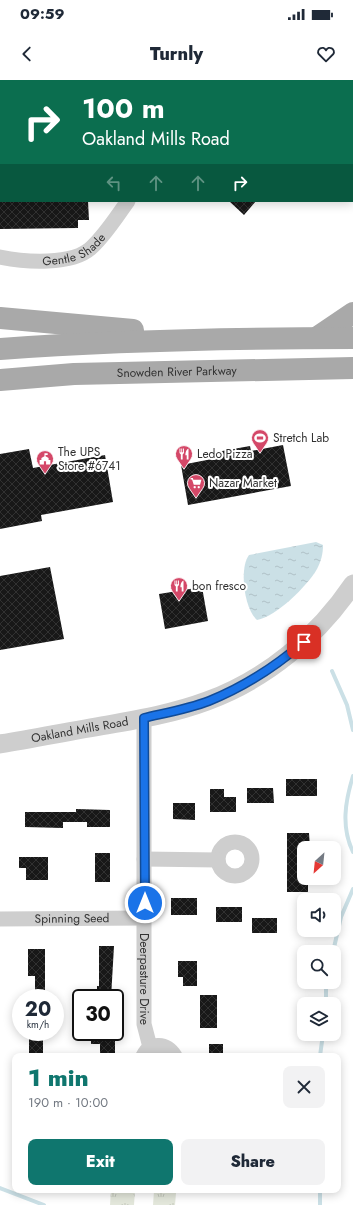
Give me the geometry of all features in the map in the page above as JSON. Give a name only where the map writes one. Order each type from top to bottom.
[{"type":"main road","points":[[316,338],[353,313]]},
{"type":"main road","points":[[0,318],[133,330],[206,339]]},
{"type":"main road","points":[[0,349],[74,344],[206,339],[353,338]]},
{"type":"main road","name":"Snowden River Parkway","points":[[0,380],[74,374],[353,368]]},
{"type":"street","name":"Gentle Shade","points":[[0,257],[32,261],[69,258],[81,255],[92,247],[127,202]]},
{"type":"street","name":"Oakland Mills Road","points":[[0,744],[144,718],[180,710],[208,701],[283,660],[328,618],[353,584]]},
{"type":"street","name":"Deerpasture Drive","points":[[144,718],[144,1024],[146,1052],[163,1046],[172,1053]]},
{"type":"street","points":[[144,858],[218,860]]},
{"type":"street","name":"Spinning Seed","points":[[0,919],[145,918]]},
{"type":"green space","points":[[111,1193],[135,1193],[134,1205],[110,1205]]},
{"type":"green space","points":[[154,1193],[176,1193],[175,1205],[153,1205]]},
{"type":"water","points":[[316,542],[323,545],[323,551],[320,563],[313,576],[282,607],[265,618],[257,620],[249,607],[244,588],[244,569],[249,555]]},
{"type":"building","points":[[0,202],[88,202],[89,220],[78,220],[78,228],[0,229]]},
{"type":"building","points":[[230,202],[255,202],[244,215]]},
{"type":"building","points":[[283,445],[291,486],[188,505],[181,465],[212,459],[211,453],[250,446],[251,451]]},
{"type":"building","points":[[29,449],[33,468],[105,455],[113,502],[41,515],[42,521],[0,529],[0,454]]},
{"type":"building","points":[[50,567],[64,639],[0,650],[0,576]]},
{"type":"building","points":[[202,587],[208,621],[165,629],[159,594]]},
{"type":"building","points":[[286,779],[317,779],[317,796],[286,796]]},
{"type":"building","points":[[247,788],[273,788],[274,803],[247,803]]},
{"type":"building","points":[[210,789],[224,789],[224,797],[236,797],[236,812],[210,812]]},
{"type":"building","points":[[173,803],[195,803],[195,820],[173,819]]},
{"type":"building","points":[[76,809],[110,810],[110,827],[87,827],[87,822],[63,822],[63,828],[25,827],[25,812],[76,812]]},
{"type":"building","points":[[287,833],[309,833],[310,841],[297,841],[297,885],[308,885],[308,892],[287,892]]},
{"type":"building","points":[[95,853],[110,853],[110,882],[95,882]]},
{"type":"building","points":[[19,857],[48,857],[48,880],[26,880],[26,868],[19,868]]},
{"type":"building","points":[[171,898],[197,898],[197,915],[171,915]]},
{"type":"building","points":[[216,907],[242,907],[242,922],[216,922]]},
{"type":"building","points":[[252,918],[277,918],[277,933],[252,933]]},
{"type":"building","points":[[99,946],[114,946],[112,989],[97,989],[97,986],[99,986]]},
{"type":"building","points":[[28,949],[45,949],[45,989],[35,989],[35,976],[28,976]]},
{"type":"building","points":[[178,961],[197,961],[197,986],[183,986],[183,977],[178,977]]},
{"type":"building","points":[[200,995],[217,995],[217,1028],[200,1028]]},
{"type":"building","points":[[29,1041],[43,1041],[43,1053],[29,1053]]},
{"type":"building","points":[[91,1041],[115,1041],[115,1053],[100,1053],[100,1044],[91,1044]]},
{"type":"building","points":[[209,1044],[223,1044],[223,1053],[209,1053]]},
{"type":"waterway","points":[[332,671],[347,705],[353,730]]},
{"type":"waterway","points":[[353,776],[346,805],[347,833],[353,852]]},
{"type":"waterway","points":[[335,945],[341,917],[353,889]]},
{"type":"waterway","points":[[326,989],[326,997]]},
{"type":"waterway","points":[[320,1053],[322,1041]]},
{"type":"waterway","points":[[0,1188],[12,1193]]},
{"type":"waterway","points":[[13,1193],[44,1205]]},
{"type":"waterway","points":[[320,1193],[320,1205]]},
{"type":"place","name":"Stretch Lab","points":[[260,453]]},
{"type":"place","name":"Ledo Pizza","points":[[184,469]]},
{"type":"place","name":"The UPS Store #6741","points":[[45,474]]},
{"type":"place","name":"Nazar Market","points":[[196,498]]},
{"type":"place","name":"bon fresco","points":[[179,601]]},
{"type":"route","points":[[145,903],[144,718],[180,710],[208,701],[259,675],[283,660],[304,642]]}]
